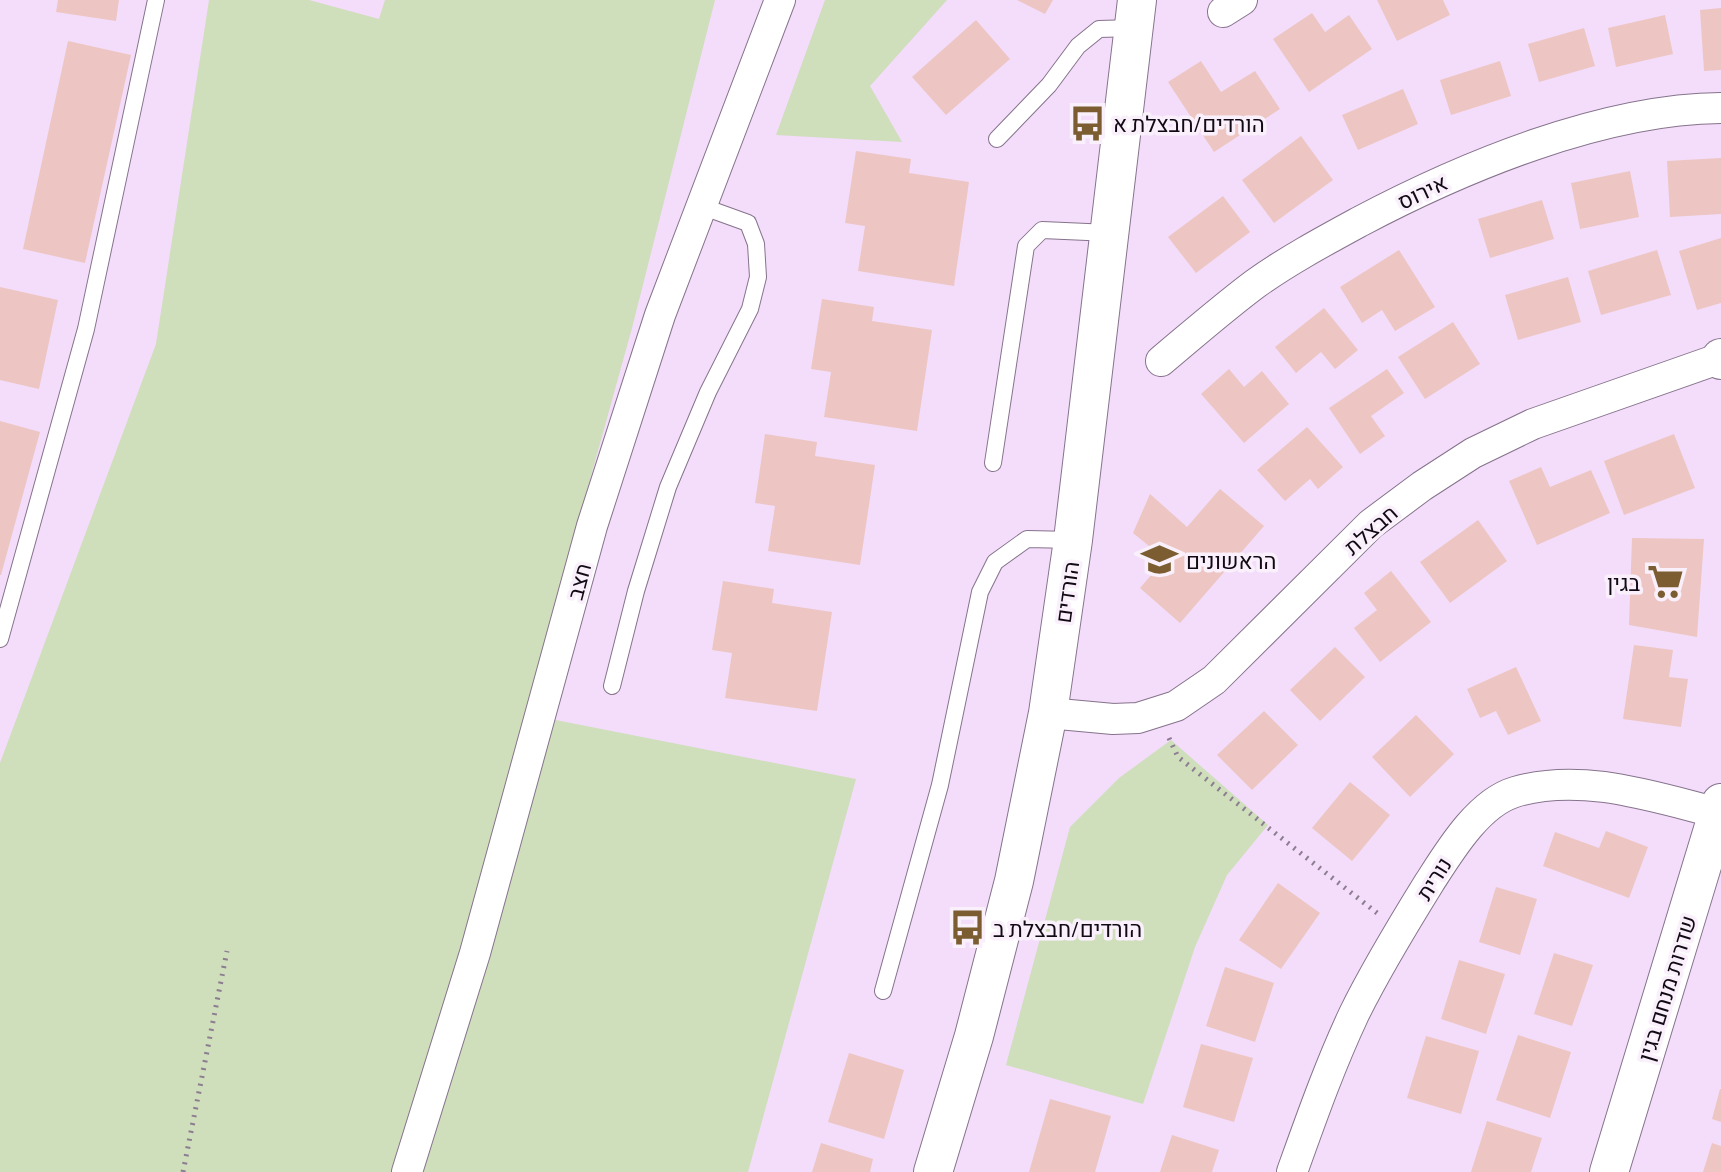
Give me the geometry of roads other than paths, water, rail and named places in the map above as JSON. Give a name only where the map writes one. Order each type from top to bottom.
[{"type":"street","name":"חצב","points":[[407,1172],[475,953],[592,526],[660,315],[780,0]]},
{"type":"street","name":"הורדים","points":[[933,1172],[974,1036],[1014,881],[1048,713],[1073,540],[1135,14]]},
{"type":"street","name":"אירוס","points":[[1161,361],[1256,283],[1328,239],[1460,173],[1552,139],[1640,117],[1721,108]]},
{"type":"street","name":"חבצלת","points":[[1048,713],[1138,718],[1176,706],[1214,680],[1371,524],[1460,461],[1533,424],[1721,359]]},
{"type":"street","name":"נורית","points":[[1292,1172],[1354,1014],[1399,930],[1453,845],[1479,815],[1512,793],[1547,786],[1583,785],[1719,808]]},
{"type":"street","name":"שדרות מנחם בגין","points":[[1609,1172],[1719,808]]},
{"type":"lane","points":[[0,639],[86,329],[156,0]]},
{"type":"lane","points":[[997,139],[1049,85],[1078,46],[1099,29],[1135,14]]},
{"type":"lane","points":[[612,686],[636,591],[668,487],[708,392],[750,309],[758,277],[756,244],[748,223],[701,206]]},
{"type":"lane","points":[[993,463],[1026,246],[1042,230],[1111,233]]},
{"type":"lane","points":[[883,991],[940,785],[980,592],[995,562],[1027,539],[1073,540]]},
{"type":"place","name":"הורדים/חבצלת א","points":[[1087,123]]},
{"type":"place","name":"הראשונים","points":[[1160,560]]},
{"type":"place","name":"בגין","points":[[1666,582]]},
{"type":"place","name":"הורדים/חבצלת ב","points":[[967,928]]}]
